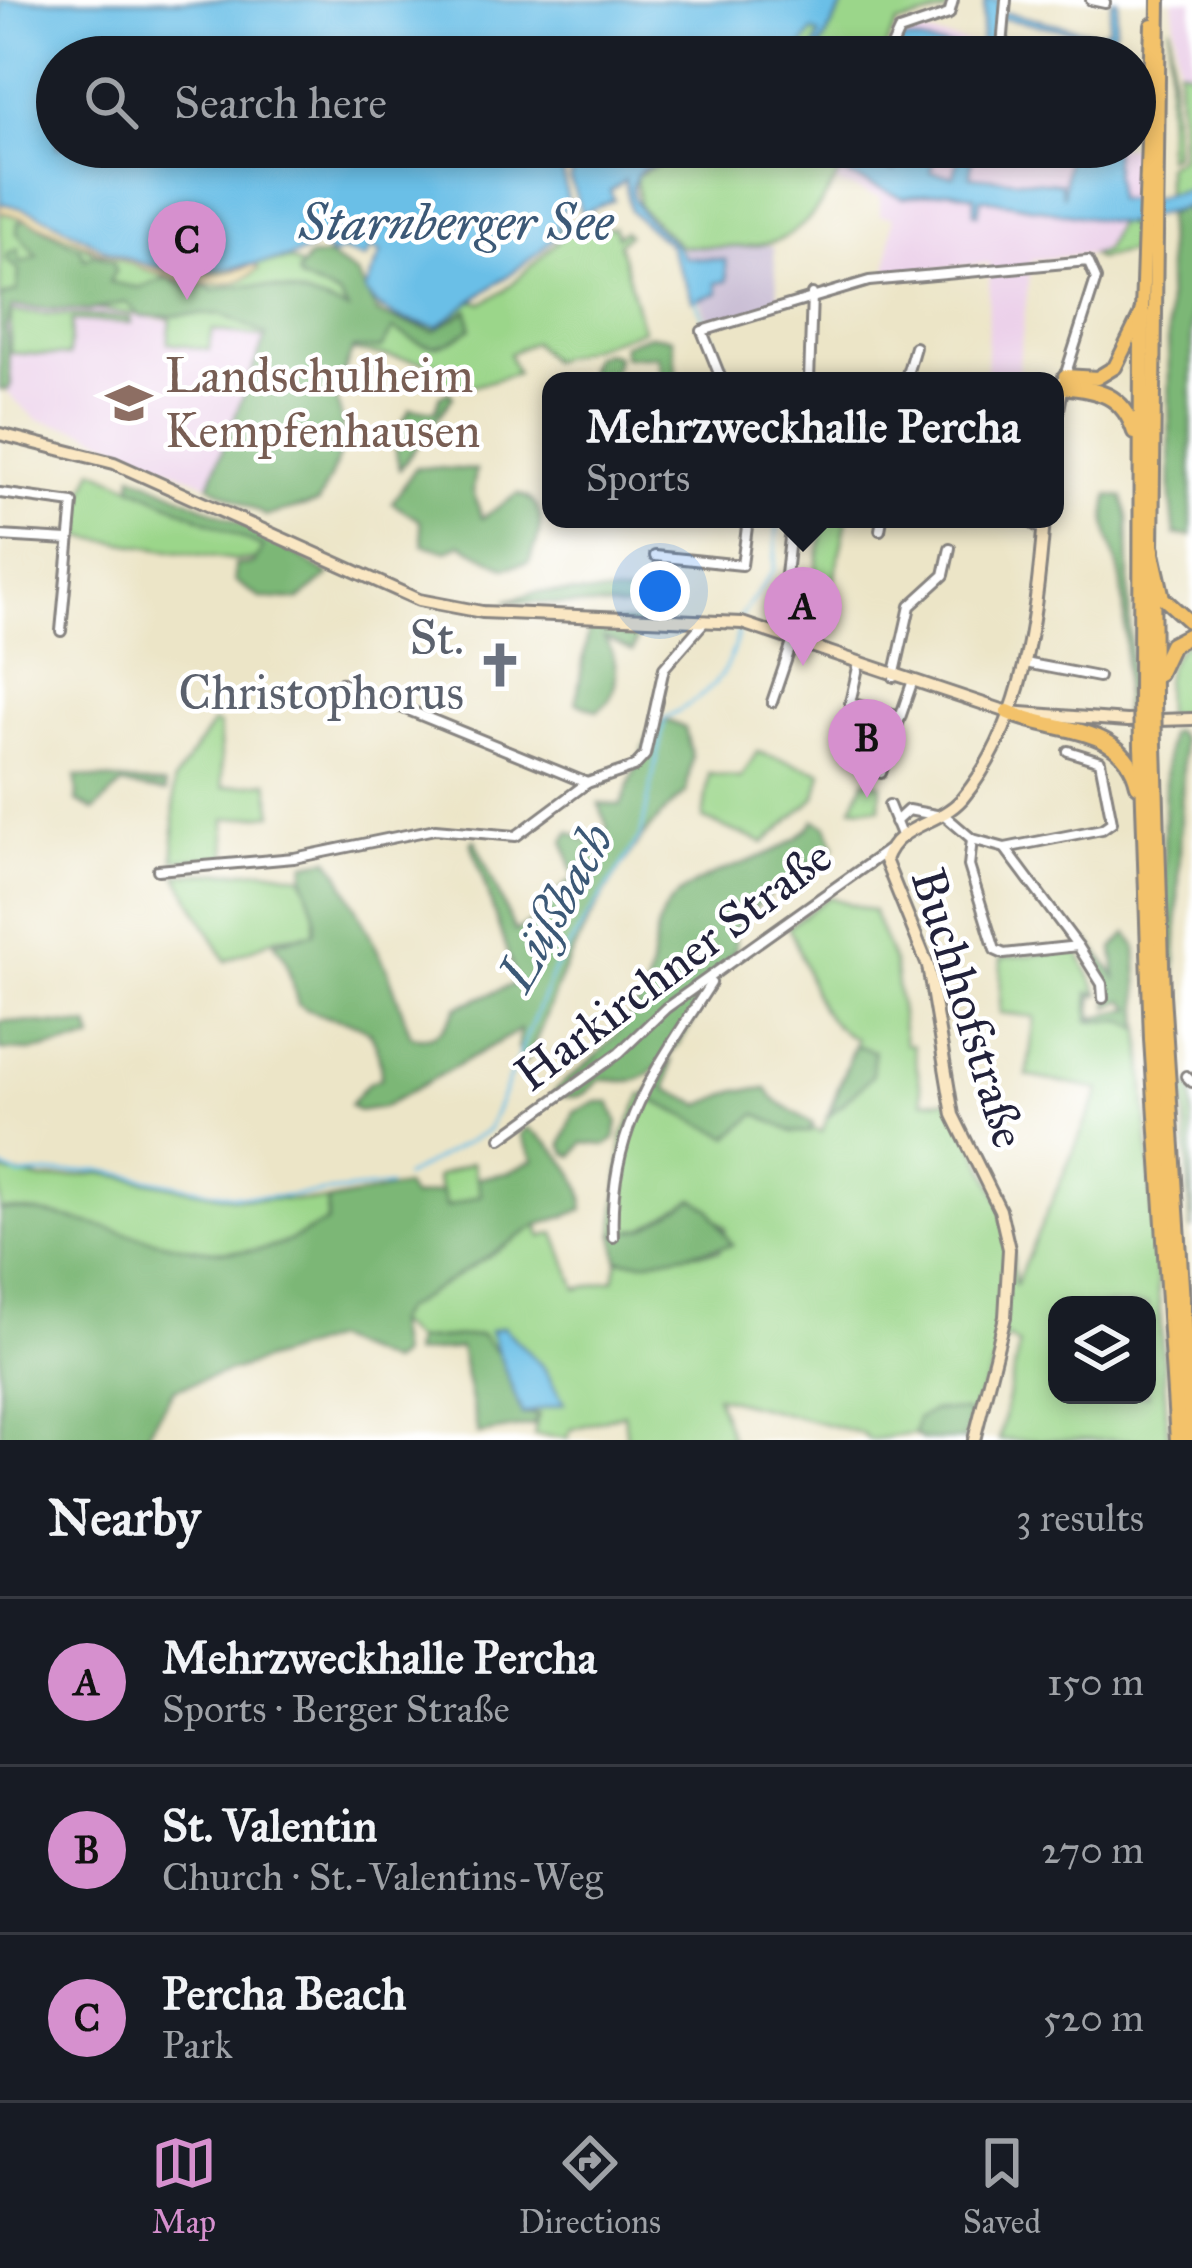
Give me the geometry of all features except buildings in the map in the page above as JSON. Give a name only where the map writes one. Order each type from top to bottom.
[{"type":"highway","points":[[1142,312],[1140,460],[1149,696]]},
{"type":"highway","points":[[1064,381],[1102,392],[1124,406],[1140,460]]},
{"type":"highway","points":[[1143,820],[1152,549]]},
{"type":"highway","points":[[1149,696],[1166,652],[1192,634]]},
{"type":"highway","points":[[1008,712],[1115,743],[1136,775],[1143,820],[1178,1440]]},
{"type":"highway","points":[[1148,745],[1191,1440]]},
{"type":"main road","points":[[1151,36],[1156,0]]},
{"type":"main road","points":[[1149,168],[1152,549],[1163,598],[1192,624]]},
{"type":"main road","points":[[1064,381],[1097,378],[1115,367],[1142,312],[1149,226]]},
{"type":"main road","points":[[0,434],[114,463],[380,586],[446,605],[742,623],[780,631],[894,677],[1008,712],[1127,721],[1192,719]]},
{"type":"main road","name":"Buchhofstraße","points":[[974,1440],[1005,1317],[1009,1249],[1000,1210],[947,1096],[928,966],[885,871],[888,850],[901,835],[941,815],[965,795],[1008,712],[1024,663],[1044,528]]},
{"type":"street","points":[[897,36],[899,31],[949,14],[953,0]]},
{"type":"street","points":[[1091,0],[1105,3]]},
{"type":"street","points":[[1001,36],[1005,4]]},
{"type":"street","points":[[718,372],[702,331],[812,294],[869,280],[1088,261],[1096,279],[1064,381]]},
{"type":"street","points":[[809,372],[812,294]]},
{"type":"street","points":[[908,372],[915,347]]},
{"type":"street","points":[[0,493],[73,503],[61,631]]},
{"type":"street","points":[[656,556],[742,565],[747,528]]},
{"type":"street","points":[[780,631],[791,528]]},
{"type":"street","points":[[0,536],[68,540]]},
{"type":"street","points":[[894,677],[910,606],[944,574],[950,548]]},
{"type":"street","points":[[158,870],[293,858],[435,829],[516,836],[587,783],[634,767],[645,755],[664,668],[705,621]]},
{"type":"street","points":[[772,702],[794,637]]},
{"type":"street","points":[[859,663],[850,703],[900,717]]},
{"type":"street","points":[[1024,663],[1098,677]]},
{"type":"street","points":[[331,700],[342,682],[587,783]]},
{"type":"street","points":[[881,773],[912,683]]},
{"type":"street","points":[[901,835],[889,805],[941,815],[972,839],[1005,848],[1102,829],[1112,822],[1100,761],[1068,751]]},
{"type":"street","points":[[895,822],[908,810]]},
{"type":"street","points":[[972,839],[969,866],[998,953],[1078,946]]},
{"type":"street","points":[[1005,848],[1078,946],[1102,984],[1103,998]]},
{"type":"street","name":"Harkirchner Straße","points":[[502,1138],[619,1053],[666,1008],[888,850]]},
{"type":"street","points":[[613,1238],[615,1168],[631,1115],[649,1076],[715,977]]},
{"type":"shaded area","points":[[1173,0],[1192,0],[1192,71],[1178,68]]},
{"type":"shaded area","points":[[910,30],[937,36],[899,36]]},
{"type":"shaded area","points":[[842,168],[1135,168],[1131,227],[1117,223],[1100,253],[1031,260],[1018,372],[986,372],[990,263],[887,275],[893,217],[880,215],[880,198],[835,182]]},
{"type":"shaded area","points":[[680,246],[773,246],[779,304],[710,324],[700,300],[718,294],[717,283],[728,281],[727,259],[686,257]]},
{"type":"shaded area","name":"Landschulheim Kempfenhausen","points":[[3,298],[267,335],[209,485],[84,431],[37,420],[0,386]]},
{"type":"green space","points":[[846,0],[949,0],[946,12],[897,24],[891,36],[827,36]]},
{"type":"green space","points":[[1170,25],[1174,154],[1166,157]]},
{"type":"green space","points":[[1178,68],[1192,71],[1192,212],[1166,196],[1166,165],[1181,156]]},
{"type":"green space","points":[[652,168],[842,169],[810,218],[794,232],[736,247],[680,246],[639,206],[636,176]]},
{"type":"green space","points":[[1182,208],[1192,212],[1191,536],[1175,535],[1171,498],[1166,215]]},
{"type":"green space","points":[[0,212],[53,225],[95,253],[258,269],[255,264],[291,260],[392,321],[425,326],[380,309],[393,280],[482,303],[504,291],[559,240],[560,224],[567,229],[614,227],[617,236],[624,231],[628,235],[619,243],[643,330],[550,361],[533,342],[509,354],[517,373],[474,386],[442,386],[445,365],[213,330],[209,350],[168,343],[171,319],[3,298],[0,329]]},
{"type":"green space","points":[[27,219],[81,249],[84,259],[95,254],[113,261],[116,270],[109,282],[140,288],[168,277],[190,290],[204,283],[213,291],[264,286],[348,310],[339,296],[300,279],[298,272],[309,257],[327,256],[357,274],[378,314],[434,331],[468,310],[471,328],[431,346],[393,329],[381,349],[353,348],[335,398],[342,426],[340,451],[318,503],[266,516],[209,485],[266,335],[221,314],[141,317],[126,302],[89,311],[12,307],[6,327],[11,384],[8,390],[0,390],[0,297],[17,291],[19,270],[6,260],[18,249],[20,263],[38,256],[17,233],[18,222]]},
{"type":"green space","points":[[1117,222],[1131,227],[1130,252],[1097,259],[1091,255],[1104,251]]},
{"type":"green space","points":[[11,312],[131,318],[131,323],[72,320],[69,356],[10,353]]},
{"type":"green space","points":[[650,335],[672,338],[677,372],[661,372],[658,356],[624,357],[622,345]]},
{"type":"green space","points":[[605,352],[617,356],[614,372],[588,372],[591,357]]},
{"type":"green space","points":[[449,392],[453,397],[400,469],[397,438],[410,409],[436,411],[440,396]]},
{"type":"green space","points":[[416,467],[476,470],[473,491],[482,518],[518,494],[529,499],[536,505],[540,522],[529,562],[506,568],[460,544],[448,551],[423,545],[420,521],[392,503]]},
{"type":"green space","points":[[94,469],[263,548],[255,560],[235,560],[76,536],[82,497]]},
{"type":"green space","points":[[133,474],[269,537],[329,575],[299,600],[260,598],[235,581],[235,565],[253,564],[263,548],[132,486]]},
{"type":"green space","points":[[1109,495],[1123,497],[1128,518],[1131,704],[1123,717],[1124,602],[1107,530]]},
{"type":"green space","points":[[823,528],[845,528],[822,637],[804,632]]},
{"type":"green space","points":[[537,592],[635,595],[645,604],[623,608],[506,601]]},
{"type":"green space","points":[[590,622],[642,622],[633,651],[603,637],[613,655],[616,676],[611,696],[597,711],[576,702]]},
{"type":"green space","points":[[1192,638],[1192,712],[1165,715],[1170,662]]},
{"type":"green space","points":[[668,721],[685,728],[692,757],[686,793],[650,828],[605,892],[569,959],[525,1062],[518,1049],[520,1030],[383,1107],[358,1111],[350,1105],[368,1083],[381,1078],[374,1040],[357,1025],[298,1005],[286,960],[274,942],[314,933],[306,863],[329,859],[338,871],[388,971],[411,1036],[435,1035],[457,1007],[517,983],[471,842],[475,840],[515,931],[526,926],[574,879],[564,840],[570,832],[592,843],[608,829],[599,804],[621,805],[654,724]]},
{"type":"green space","points":[[213,723],[219,725],[223,787],[268,782],[273,814],[225,819],[227,857],[174,860],[174,781]]},
{"type":"green space","points":[[1174,731],[1182,740],[1183,770],[1175,985],[1167,941],[1164,863],[1167,752],[1169,733]]},
{"type":"green space","points":[[757,752],[822,772],[816,797],[764,843],[703,819],[709,774],[741,778]]},
{"type":"green space","points":[[76,776],[165,785],[166,792],[122,785],[94,811],[77,801]]},
{"type":"green space","points":[[865,780],[881,784],[880,808],[852,807]]},
{"type":"green space","points":[[815,820],[827,826],[835,847],[741,921],[734,930],[736,948],[666,1059],[636,1080],[599,1080],[578,1096],[552,1095],[605,1047],[639,1003],[649,978],[659,923],[673,900],[707,877],[785,846]]},
{"type":"green space","points":[[265,870],[302,876],[316,911],[314,933],[276,938],[226,961],[177,875]]},
{"type":"green space","points":[[829,897],[873,911],[894,963],[905,1044],[913,1045],[923,1101],[954,1100],[1010,1224],[1015,1286],[1100,1090],[1027,1076],[1035,1017],[1000,1013],[1001,958],[1077,950],[1098,992],[1089,993],[1089,1021],[1123,1021],[1141,1029],[1168,1440],[999,1440],[1019,1346],[1007,1337],[970,1416],[965,1411],[917,1420],[914,1434],[869,1440],[861,1433],[716,1396],[732,1440],[627,1440],[624,1413],[570,1430],[568,1438],[534,1435],[538,1415],[522,1414],[481,1335],[414,1340],[394,1322],[402,1310],[538,1225],[542,1237],[555,1233],[577,1289],[614,1280],[618,1260],[719,1251],[726,1228],[694,1199],[645,1228],[614,1234],[623,1136],[642,1095],[700,1123],[749,1105],[822,1132],[856,1039],[840,1029],[819,1004],[788,927]]},
{"type":"green space","points":[[1127,933],[1136,946],[1141,1029],[1123,1021],[1089,1021],[1089,992],[1099,994],[1092,998],[1093,1018],[1133,1008],[1123,1000],[1109,1007],[1108,990],[1084,942],[1088,940],[1116,977],[1113,949]]},
{"type":"green space","points":[[0,1022],[89,1026],[93,1040],[32,1051],[0,1050]]},
{"type":"green space","points":[[855,1045],[874,1051],[872,1076],[828,1117]]},
{"type":"green space","points":[[672,1059],[667,1089],[701,1105],[737,1090],[767,1089],[774,1099],[813,1124],[810,1132],[792,1132],[757,1114],[729,1137],[651,1099],[647,1093]]},
{"type":"green space","points":[[1184,1086],[1192,1089],[1192,1231],[1190,1212]]},
{"type":"green space","points":[[610,1102],[618,1122],[615,1139],[606,1145],[583,1143],[573,1156],[566,1153],[562,1144],[574,1112]]},
{"type":"green space","points":[[527,1128],[547,1142],[574,1174],[583,1210],[538,1225],[402,1310],[394,1322],[399,1356],[390,1363],[331,1339],[174,1389],[143,1440],[0,1440],[0,1210],[67,1218],[174,1245],[243,1252],[282,1244],[327,1222],[328,1201],[405,1186],[411,1197],[441,1192],[446,1207],[481,1195],[477,1178],[508,1173],[534,1160],[520,1134]]},
{"type":"green space","points":[[472,1162],[482,1195],[446,1208],[436,1177]]},
{"type":"green space","points":[[0,1171],[44,1180],[102,1173],[234,1198],[328,1201],[327,1222],[276,1246],[210,1251],[67,1218],[0,1210]]},
{"type":"green space","points":[[694,1199],[710,1209],[732,1245],[643,1262],[618,1260],[614,1234],[645,1228]]},
{"type":"green space","points":[[481,1335],[508,1364],[522,1414],[539,1415],[533,1425],[478,1434],[460,1348],[412,1354],[414,1340]]},
{"type":"green space","points":[[934,1410],[965,1411],[970,1416],[965,1440],[923,1440],[914,1434],[917,1419]]},
{"type":"sand","points":[[0,203],[32,211],[156,266],[188,273],[221,273],[255,264],[258,269],[234,282],[203,284],[168,277],[0,212]]},
{"type":"water","name":"Starnberger See","points":[[0,0],[846,0],[826,36],[812,31],[809,36],[36,36],[36,168],[565,168],[568,204],[558,219],[558,234],[438,327],[397,316],[371,299],[365,291],[381,253],[371,247],[365,259],[342,251],[332,256],[322,246],[321,234],[312,247],[291,257],[221,269],[179,270],[137,262],[49,219],[0,203]]},
{"type":"water","points":[[985,0],[1000,0],[999,11],[1097,33],[1108,29],[1112,0],[1118,0],[1115,29],[1110,36],[1000,18],[998,36],[982,36]]},
{"type":"water","points":[[574,168],[644,168],[634,182],[637,206],[685,258],[726,260],[727,281],[716,283],[718,293],[693,301],[669,245],[630,211],[625,180],[610,191],[614,200],[582,213],[570,179]]},
{"type":"water","points":[[830,168],[932,168],[931,172],[954,176],[956,168],[971,168],[970,176],[1060,183],[1063,196],[1066,168],[1114,168],[1116,199],[1145,200],[1192,188],[1192,205],[1122,224],[981,198],[978,214],[974,213],[975,196],[949,191],[903,198]]},
{"type":"water","points":[[503,1327],[544,1368],[564,1404],[522,1414],[490,1331]]},
{"type":"waterway","name":"Lüßbach","points":[[696,300],[706,325]]},
{"type":"waterway","name":"Lüßbach","points":[[710,333],[727,372]]},
{"type":"waterway","name":"Lüßbach","points":[[740,618],[774,570],[777,528]]},
{"type":"waterway","name":"Lüßbach","points":[[404,1177],[488,1130],[554,970],[641,835],[665,718],[715,683],[730,659],[739,627]]},
{"type":"waterway","name":"Lüßbach","points":[[0,1167],[20,1176],[101,1170],[231,1195],[277,1197],[389,1186]]},
{"type":"place","name":"Percha Beach","points":[[187,300]]},
{"type":"place","name":"Landschulheim Kempfenhausen","points":[[129,403]]},
{"type":"place","name":"St. Christophorus","points":[[500,665]]},
{"type":"place","name":"Mehrzweckhalle Percha","points":[[803,666]]},
{"type":"place","name":"St. Valentin","points":[[867,798]]}]
